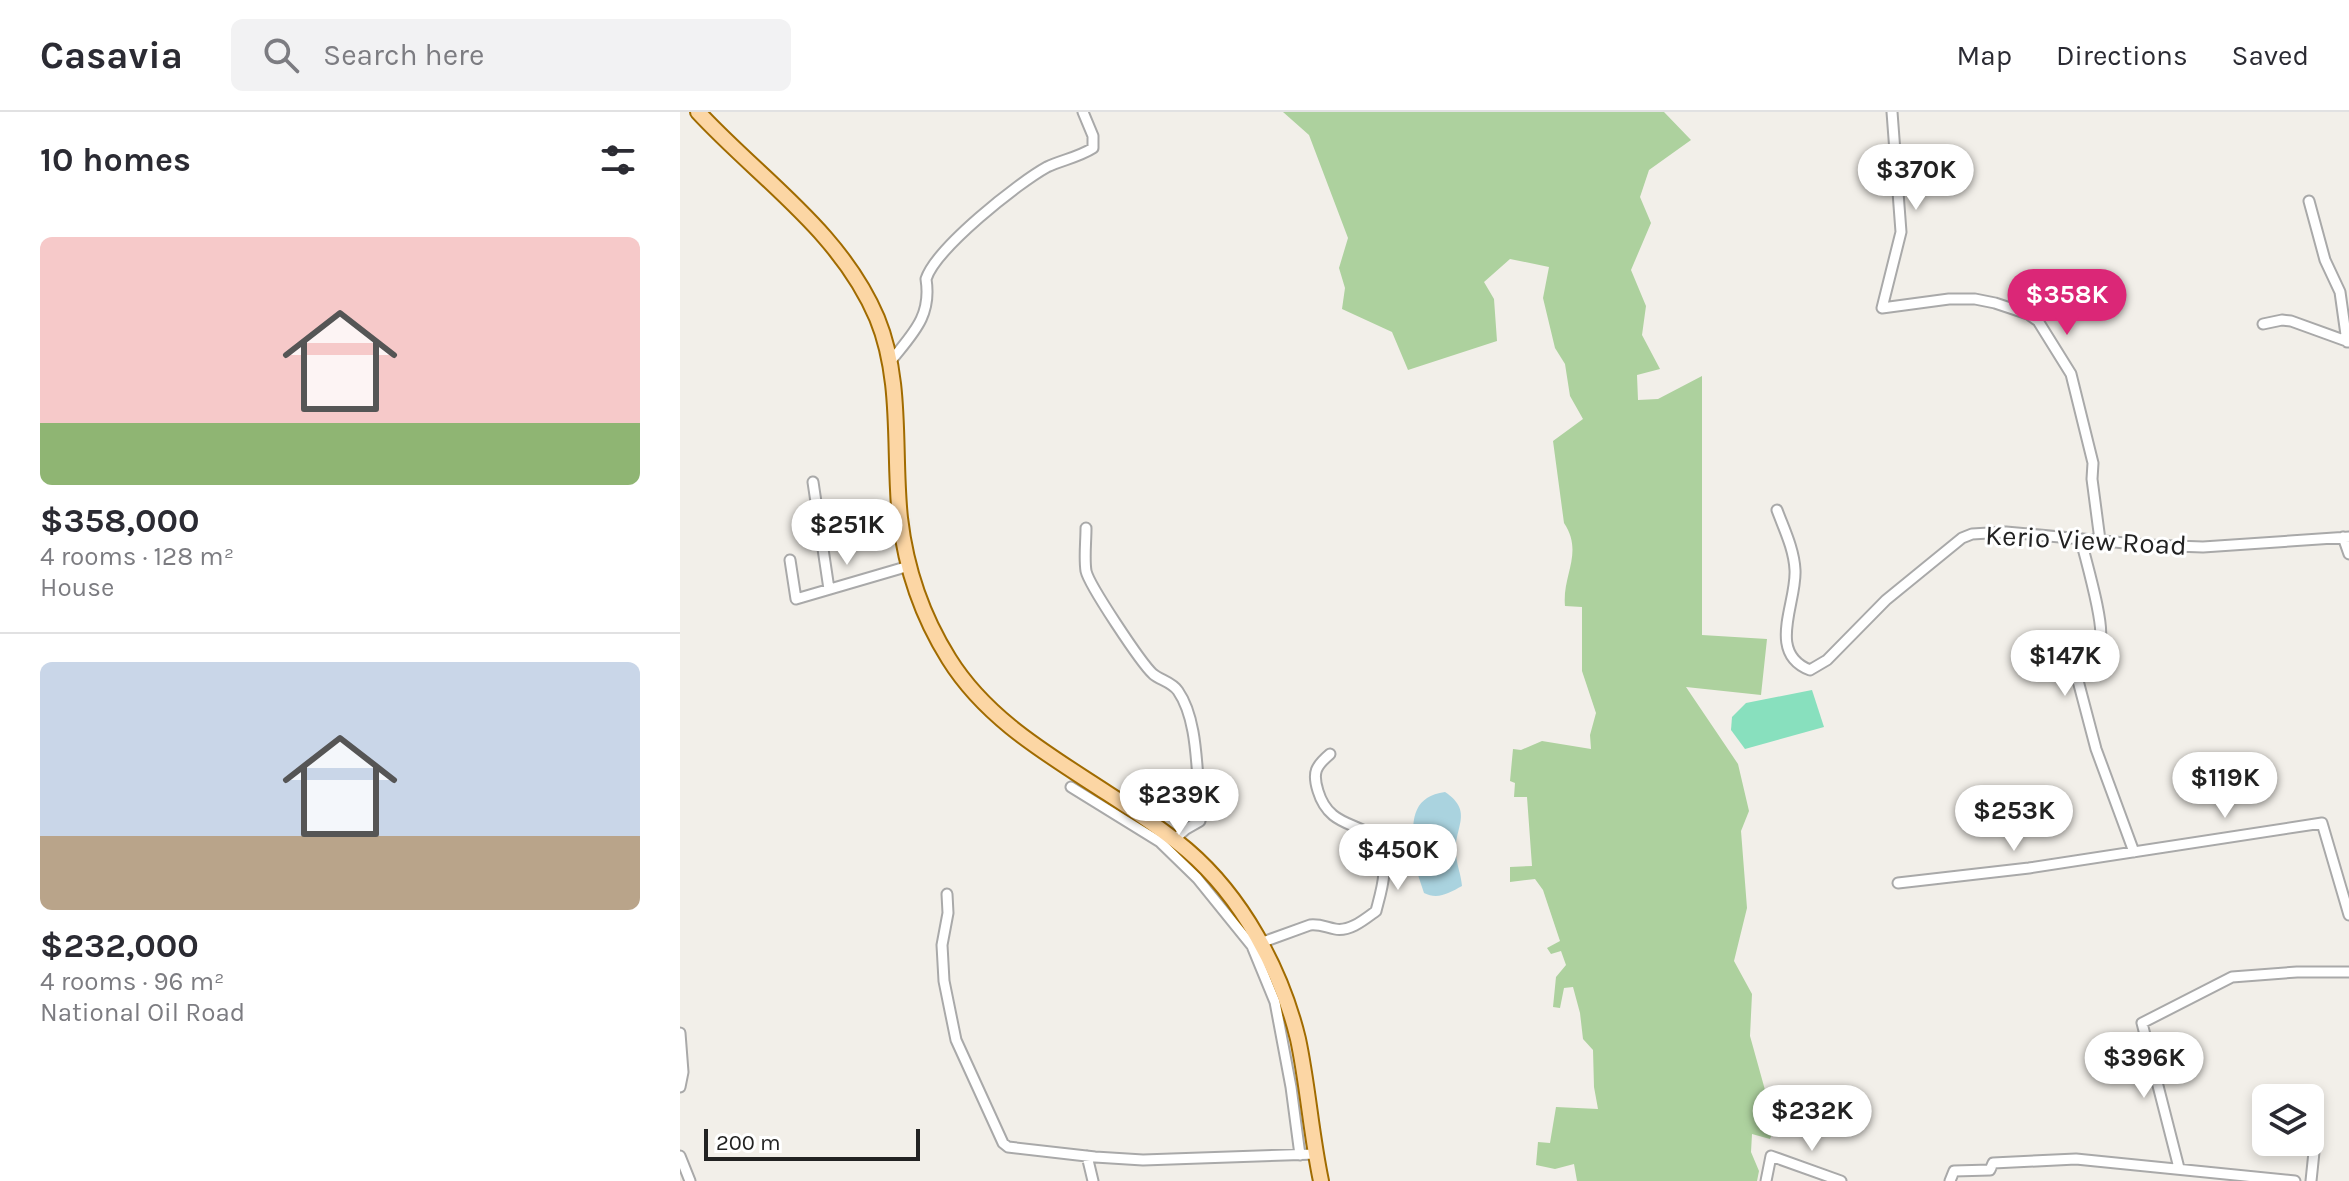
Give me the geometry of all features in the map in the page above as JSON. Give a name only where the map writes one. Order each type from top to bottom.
[{"type":"main road","points":[[698,112],[832,243],[857,280],[877,318],[890,362],[900,516],[909,566],[932,630],[951,663],[1003,722],[1149,820],[1189,852],[1226,892],[1257,944],[1288,1003],[1298,1039],[1308,1155],[1321,1181]]},
{"type":"street","points":[[890,362],[924,317],[928,294],[926,279],[941,254],[981,215],[1047,168],[1093,148],[1093,136],[1083,112]]},
{"type":"street","points":[[1892,112],[1901,232],[1882,308],[1949,299],[1975,299],[2028,314],[2038,321],[2071,374],[2093,463],[2092,479],[2100,540]]},
{"type":"street","points":[[2263,324],[2291,321],[2348,342],[2340,292],[2325,260],[2309,201]]},
{"type":"street","points":[[813,482],[829,589]]},
{"type":"street","name":"Kerio View Road","points":[[1777,510],[1795,567],[1795,583],[1784,636],[1792,658],[1810,670],[1827,660],[1886,600],[1962,538],[1972,534],[2006,532],[2203,547],[2346,537]]},
{"type":"street","points":[[1086,528],[1086,573],[1097,595],[1119,624],[1134,653],[1154,675],[1176,687],[1194,734],[1204,808],[1200,821],[1174,840]]},
{"type":"street","points":[[2346,537],[2349,554]]},
{"type":"street","points":[[2081,540],[2100,633],[2097,645],[2077,661],[2076,673],[2096,749],[2134,852]]},
{"type":"street","points":[[790,560],[796,599],[909,566]]},
{"type":"street","points":[[1071,787],[1160,842],[1257,944],[1310,925],[1342,930],[1376,911],[1385,872],[1378,844],[1368,834],[1324,808],[1314,778],[1315,769],[1330,754]]},
{"type":"street","points":[[1898,883],[2029,868],[2322,823],[2349,915]]},
{"type":"street","points":[[947,894],[948,913],[942,945],[944,981],[956,1040],[1003,1143],[1013,1148],[1143,1160],[1308,1155]]},
{"type":"street","points":[[2179,1168],[2142,1023],[2232,977],[2349,972]]},
{"type":"street","points":[[680,1033],[683,1072],[680,1087]]},
{"type":"street","points":[[680,1156],[690,1181]]},
{"type":"street","points":[[1087,1156],[1093,1181]]},
{"type":"street","points":[[1766,1181],[1771,1156],[1841,1181]]},
{"type":"street","points":[[2311,1181],[2314,1156]]},
{"type":"street","points":[[1952,1176],[1990,1170],[1993,1163],[2076,1159],[2179,1168],[2217,1178],[2295,1181]]},
{"type":"green space","points":[[1283,112],[1664,112],[1691,140],[1649,170],[1640,197],[1651,223],[1631,270],[1646,306],[1642,335],[1660,369],[1637,375],[1638,400],[1658,399],[1702,376],[1702,635],[1767,639],[1761,695],[1686,687],[1738,764],[1749,811],[1741,831],[1747,908],[1734,961],[1752,994],[1750,1036],[1775,1126],[1770,1139],[1752,1134],[1751,1152],[1759,1171],[1757,1181],[1577,1181],[1574,1164],[1555,1169],[1536,1165],[1538,1142],[1550,1143],[1556,1107],[1598,1109],[1593,1050],[1583,1039],[1573,987],[1564,988],[1560,1008],[1553,1007],[1556,977],[1566,965],[1561,951],[1551,954],[1547,948],[1560,941],[1543,890],[1535,879],[1510,882],[1510,867],[1532,866],[1527,797],[1514,797],[1515,783],[1510,781],[1513,749],[1521,750],[1542,741],[1591,749],[1590,735],[1596,713],[1582,671],[1582,607],[1565,606],[1572,544],[1564,523],[1553,441],[1583,419],[1570,396],[1565,364],[1555,348],[1543,298],[1549,267],[1510,259],[1484,282],[1494,299],[1497,341],[1408,370],[1392,332],[1342,309],[1345,288],[1339,268],[1348,238],[1309,135]]},
{"type":"green space","points":[[1812,690],[1824,727],[1745,749],[1731,730],[1732,717],[1746,703]]},
{"type":"water","points":[[1445,792],[1454,799],[1461,814],[1456,855],[1462,886],[1434,896],[1424,893],[1418,875],[1422,868],[1415,847],[1413,825],[1421,803]]}]
